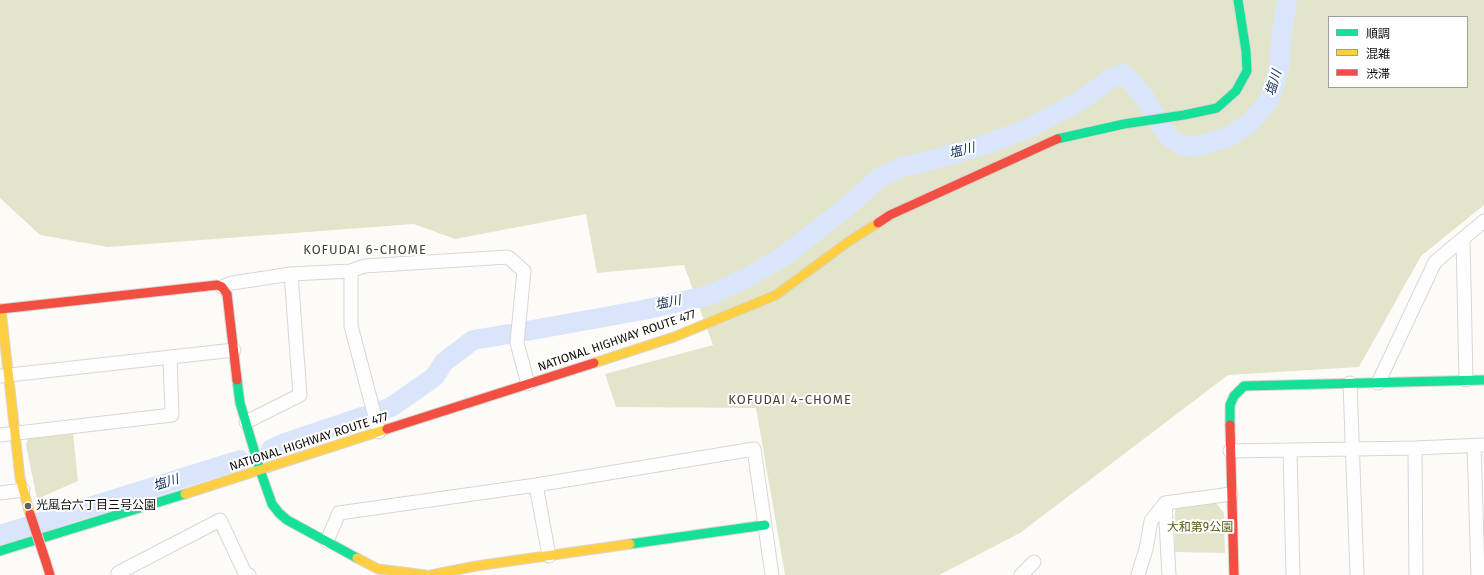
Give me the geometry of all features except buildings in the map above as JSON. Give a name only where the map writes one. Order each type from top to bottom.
[{"type":"main road","name":"NATIONAL HIGHWAY ROUTE 477","points":[[0,551],[260,470],[674,337],[776,295],[848,242],[890,215],[1059,138],[1124,124],[1173,117],[1217,108],[1236,91],[1247,71],[1246,51],[1238,0]]},
{"type":"main road","points":[[50,575],[23,490],[15,433],[4,376],[0,307],[211,285],[222,287],[228,297],[240,402],[260,470],[272,504],[287,520],[378,569],[404,574],[426,575]]},
{"type":"main road","points":[[1234,575],[1230,405],[1234,396],[1244,386],[1484,380]]},
{"type":"main road","points":[[432,575],[461,572],[549,556],[765,525]]},
{"type":"street","points":[[1378,383],[1435,262],[1484,221]]},
{"type":"street","points":[[1463,239],[1466,380]]},
{"type":"street","points":[[222,287],[232,282],[291,274],[351,271],[364,266],[508,257],[524,271],[517,343],[528,384]]},
{"type":"street","points":[[351,271],[351,326],[379,432]]},
{"type":"street","points":[[246,422],[300,395],[291,274]]},
{"type":"street","points":[[4,376],[234,350]]},
{"type":"street","points":[[0,435],[172,415],[170,357]]},
{"type":"street","points":[[1350,383],[1357,575]]},
{"type":"street","points":[[1230,451],[1479,446],[1478,575]]},
{"type":"street","points":[[1415,448],[1416,575]]},
{"type":"street","points":[[327,541],[339,513],[536,484],[754,449],[772,575]]},
{"type":"street","points":[[1290,450],[1293,575]]},
{"type":"street","points":[[536,484],[549,556]]},
{"type":"street","points":[[0,493],[23,490]]},
{"type":"street","points":[[1138,575],[1146,549],[1151,521],[1166,503],[1231,494]]},
{"type":"street","points":[[1166,503],[1169,575]]},
{"type":"street","points":[[119,575],[118,573],[220,520],[245,574]]},
{"type":"street","points":[[1021,575],[1034,562]]},
{"type":"green space","points":[[0,0],[1484,0],[1484,205],[1421,256],[1359,367],[1228,375],[1020,533],[939,575],[785,575],[756,408],[616,407],[605,374],[713,345],[684,265],[597,273],[586,214],[455,239],[414,224],[108,247],[40,235],[0,198]]},
{"type":"green space","points":[[73,434],[78,481],[37,499],[26,445],[28,438]]},
{"type":"green space","name":"大和第9公園","points":[[1216,503],[1224,513],[1225,553],[1175,552],[1175,511],[1180,504]]},
{"type":"waterway","name":"塩川","points":[[527,331],[643,310],[710,295],[752,275],[781,258],[842,211],[879,178],[904,166],[913,165],[981,146],[1027,129],[1080,101],[1110,79],[1123,74],[1132,82],[1146,100],[1168,137],[1183,146],[1196,147],[1228,137],[1249,124],[1267,103],[1279,68],[1281,40],[1287,0]]},
{"type":"waterway","name":"塩川","points":[[383,410],[391,407],[430,380],[435,376],[444,362],[473,340],[509,334]]},
{"type":"waterway","name":"塩川","points":[[271,449],[365,416]]},
{"type":"waterway","name":"塩川","points":[[0,535],[240,460]]},
{"type":"traffic: fast","points":[[1057,139],[1124,124],[1184,115],[1217,108],[1236,91],[1247,71],[1246,51],[1238,0]]},
{"type":"traffic: fast","points":[[237,380],[240,403],[272,504],[287,520],[357,558]]},
{"type":"traffic: fast","points":[[1230,425],[1230,405],[1234,396],[1244,386],[1484,380]]},
{"type":"traffic: fast","points":[[0,551],[185,494]]},
{"type":"traffic: fast","points":[[630,544],[765,525]]},
{"type":"traffic: slow","points":[[594,363],[674,337],[776,295],[848,242],[878,223]]},
{"type":"traffic: slow","points":[[1,309],[20,478],[30,514]]},
{"type":"traffic: slow","points":[[185,494],[387,429]]},
{"type":"traffic: slow","points":[[431,575],[476,566],[630,544]]},
{"type":"traffic: slow","points":[[357,558],[378,569],[426,575]]},
{"type":"traffic: jam","points":[[878,223],[890,215],[1057,139]]},
{"type":"traffic: jam","points":[[0,309],[217,285],[222,287],[227,294],[237,380]]},
{"type":"traffic: jam","points":[[387,429],[594,363]]},
{"type":"traffic: jam","points":[[1230,425],[1234,575]]},
{"type":"traffic: jam","points":[[30,514],[46,562]]},
{"type":"traffic: jam","points":[[46,562],[50,575]]},
{"type":"place","name":"光風台六丁目三号公園","points":[[28,506]]},
{"type":"district","name":"KOFUDAI 6-CHOME","points":[[365,250]]},
{"type":"district","name":"KOFUDAI 4-CHOME","points":[[790,400]]}]
